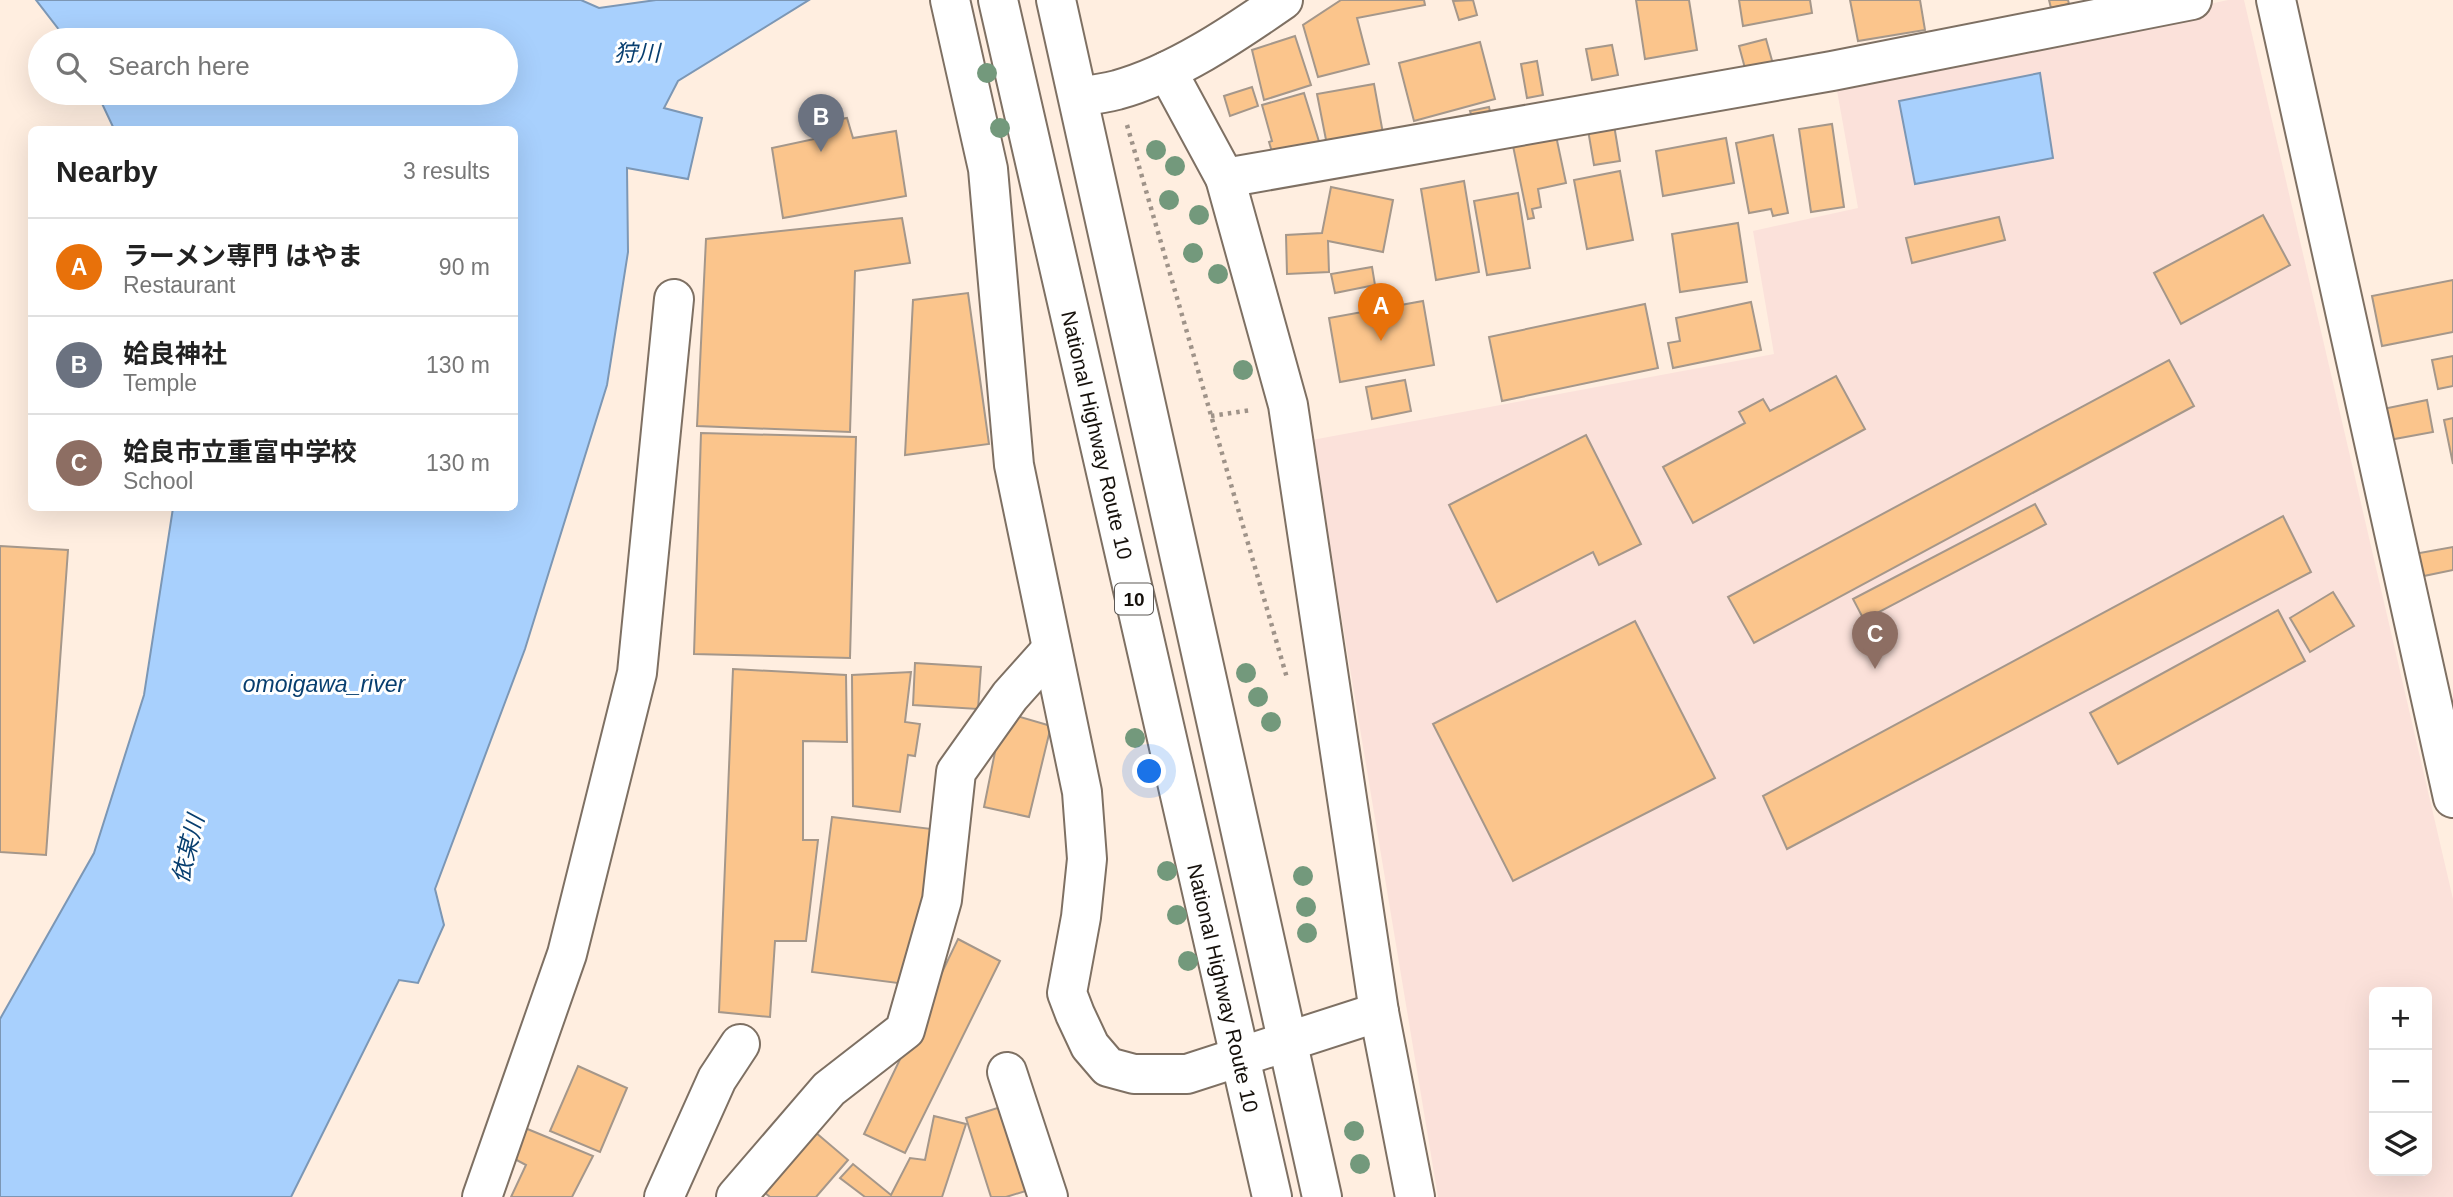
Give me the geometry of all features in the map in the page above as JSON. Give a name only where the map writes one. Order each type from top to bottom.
[{"type":"main road","points":[[950,0],[988,169],[1014,465],[1082,792],[1087,859],[1081,917],[1067,993],[1075,1014],[1090,1046],[1108,1067],[1134,1074],[1187,1074],[1379,1012]]},
{"type":"main road","name":"National Highway Route 10","points":[[998,0],[1272,1197]]},
{"type":"main road","points":[[1056,0],[1322,1197]]},
{"type":"main road","points":[[1079,97],[1117,90],[1167,71],[1283,0]]},
{"type":"main road","points":[[1225,178],[1832,71],[2192,0]]},
{"type":"main road","points":[[2276,0],[2439,670],[2453,798]]},
{"type":"main road","points":[[1167,71],[1225,178],[1288,405],[1379,1012],[1415,1197]]},
{"type":"main road","points":[[482,1197],[567,954],[637,673],[674,299]]},
{"type":"main road","points":[[736,1197],[829,1089],[905,1030],[943,900],[956,772],[1010,696],[1052,649]]},
{"type":"main road","points":[[664,1197],[717,1079],[740,1044]]},
{"type":"main road","points":[[1007,1072],[1048,1197]]},
{"type":"path","points":[[1117,90],[1289,684]]},
{"type":"shaded area","points":[[2228,0],[2244,0],[2453,899],[2453,1197],[1438,1197],[1312,440],[1774,354],[1753,231],[1858,208],[1836,85]]},
{"type":"water","name":"omoigawa_river","points":[[36,0],[581,0],[599,8],[656,0],[809,0],[678,81],[664,108],[702,118],[688,179],[627,168],[628,252],[607,385],[525,649],[435,889],[444,925],[418,983],[399,980],[291,1197],[0,1197],[0,1019],[94,853],[144,695],[173,511],[518,511],[518,126],[113,126],[103,105],[518,105],[518,28],[58,28]]},
{"type":"water","points":[[2040,73],[2053,158],[1915,184],[1899,101]]},
{"type":"building","points":[[1341,0],[1424,0],[1425,5],[1357,18],[1369,64],[1318,77],[1303,25]]},
{"type":"building","points":[[1473,0],[1477,15],[1459,20],[1453,1]]},
{"type":"building","points":[[1636,0],[1689,0],[1697,50],[1645,59]]},
{"type":"building","points":[[1739,0],[1810,0],[1812,13],[1743,26]]},
{"type":"building","points":[[1850,0],[1920,0],[1925,30],[1858,41]]},
{"type":"building","points":[[2049,0],[2068,0],[2069,4],[2051,8]]},
{"type":"building","points":[[1295,36],[1311,85],[1264,100],[1252,50]]},
{"type":"building","points":[[1766,39],[1773,64],[1746,72],[1739,46]]},
{"type":"building","points":[[1480,42],[1495,99],[1414,121],[1399,63]]},
{"type":"building","points":[[1612,45],[1618,75],[1592,80],[1586,49]]},
{"type":"building","points":[[1537,61],[1543,95],[1527,98],[1521,64]]},
{"type":"building","points":[[1374,84],[1384,139],[1328,150],[1317,94]]},
{"type":"building","points":[[1252,87],[1258,106],[1230,116],[1224,96]]},
{"type":"building","points":[[1304,93],[1321,148],[1275,162],[1262,105]]},
{"type":"building","points":[[1489,107],[1491,116],[1473,120],[1470,111]]},
{"type":"building","points":[[847,118],[853,138],[896,131],[906,196],[783,218],[772,148],[819,138],[817,123]]},
{"type":"building","points":[[1832,124],[1844,207],[1811,212],[1799,129]]},
{"type":"building","points":[[1614,125],[1620,161],[1594,165],[1588,130]]},
{"type":"building","points":[[1555,131],[1566,183],[1538,189],[1541,207],[1532,209],[1534,218],[1528,219],[1512,141]]},
{"type":"building","points":[[1773,135],[1788,213],[1773,216],[1771,209],[1749,213],[1736,143]]},
{"type":"building","points":[[1726,138],[1734,183],[1663,196],[1656,151]]},
{"type":"building","points":[[1620,171],[1633,240],[1587,249],[1574,180]]},
{"type":"building","points":[[1464,181],[1479,272],[1436,280],[1421,189]]},
{"type":"building","points":[[1331,187],[1393,200],[1383,252],[1328,241],[1329,272],[1287,274],[1286,235],[1322,233]]},
{"type":"building","points":[[1518,193],[1530,268],[1487,275],[1474,201]]},
{"type":"building","points":[[2263,215],[2290,265],[2181,324],[2154,273]]},
{"type":"building","points":[[1999,217],[2005,240],[1912,263],[1906,238]]},
{"type":"building","points":[[902,218],[910,263],[855,271],[850,432],[697,426],[706,239]]},
{"type":"building","points":[[1738,223],[1747,282],[1680,292],[1672,234]]},
{"type":"building","points":[[1372,267],[1375,285],[1335,293],[1331,274]]},
{"type":"building","points":[[2453,280],[2453,332],[2382,346],[2372,296]]},
{"type":"building","points":[[968,293],[989,444],[905,455],[913,300]]},
{"type":"building","points":[[1423,301],[1434,365],[1340,382],[1329,318]]},
{"type":"building","points":[[1751,302],[1761,350],[1673,368],[1668,343],[1680,341],[1676,318]]},
{"type":"building","points":[[1645,304],[1658,368],[1502,401],[1489,337]]},
{"type":"building","points":[[2453,356],[2453,386],[2438,389],[2432,360]]},
{"type":"building","points":[[2169,360],[2194,406],[1754,643],[1728,597]]},
{"type":"building","points":[[1836,376],[1865,429],[1693,523],[1663,467],[1745,423],[1739,412],[1763,399],[1770,411]]},
{"type":"building","points":[[1405,380],[1411,411],[1372,419],[1366,387]]},
{"type":"building","points":[[2427,400],[2433,432],[2389,440],[2383,409]]},
{"type":"building","points":[[2453,418],[2453,464],[2444,420]]},
{"type":"building","points":[[701,433],[856,437],[850,658],[694,654]]},
{"type":"building","points":[[1586,435],[1641,544],[1599,565],[1593,552],[1497,602],[1449,505]]},
{"type":"building","points":[[2035,504],[2046,524],[1864,620],[1853,599]]},
{"type":"building","points":[[2283,516],[2311,572],[1787,849],[1763,796]]},
{"type":"building","points":[[0,546],[68,550],[46,855],[0,852]]},
{"type":"building","points":[[2453,547],[2453,570],[2419,577],[2414,554]]},
{"type":"building","points":[[2333,592],[2354,626],[2310,652],[2290,618]]},
{"type":"building","points":[[2278,610],[2305,661],[2118,764],[2090,713]]},
{"type":"building","points":[[1635,621],[1715,778],[1513,881],[1433,724]]},
{"type":"building","points":[[915,663],[981,667],[978,709],[913,705]]},
{"type":"building","points":[[733,669],[846,675],[847,742],[803,741],[803,840],[818,840],[806,941],[775,941],[770,1017],[719,1012]]},
{"type":"building","points":[[911,672],[905,722],[920,724],[915,756],[908,755],[900,812],[853,806],[852,675]]},
{"type":"building","points":[[1003,712],[1051,726],[1029,817],[984,807]]},
{"type":"building","points":[[832,817],[932,829],[913,985],[812,972]]},
{"type":"building","points":[[958,939],[1000,961],[905,1153],[864,1134]]},
{"type":"building","points":[[578,1066],[627,1088],[600,1152],[550,1131]]},
{"type":"building","points":[[1007,1105],[1032,1189],[1006,1197],[991,1197],[966,1118]]},
{"type":"building","points":[[934,1116],[966,1124],[942,1197],[865,1197],[840,1178],[853,1164],[891,1195],[910,1158],[925,1160]]},
{"type":"building","points":[[808,1126],[848,1160],[816,1197],[770,1197],[758,1187]]},
{"type":"building","points":[[525,1128],[593,1156],[572,1197],[511,1197],[526,1165],[511,1157]]},
{"type":"place","name":"姶良神社","points":[[821,152]]},
{"type":"place","name":"ラーメン専門 はやま","points":[[1381,341]]},
{"type":"place","name":"姶良市立重富中学校","points":[[1875,669]]},
{"type":"water label","name":"狩川","points":[[637,53]]},
{"type":"water label","name":"依某川","points":[[188,849]]}]
